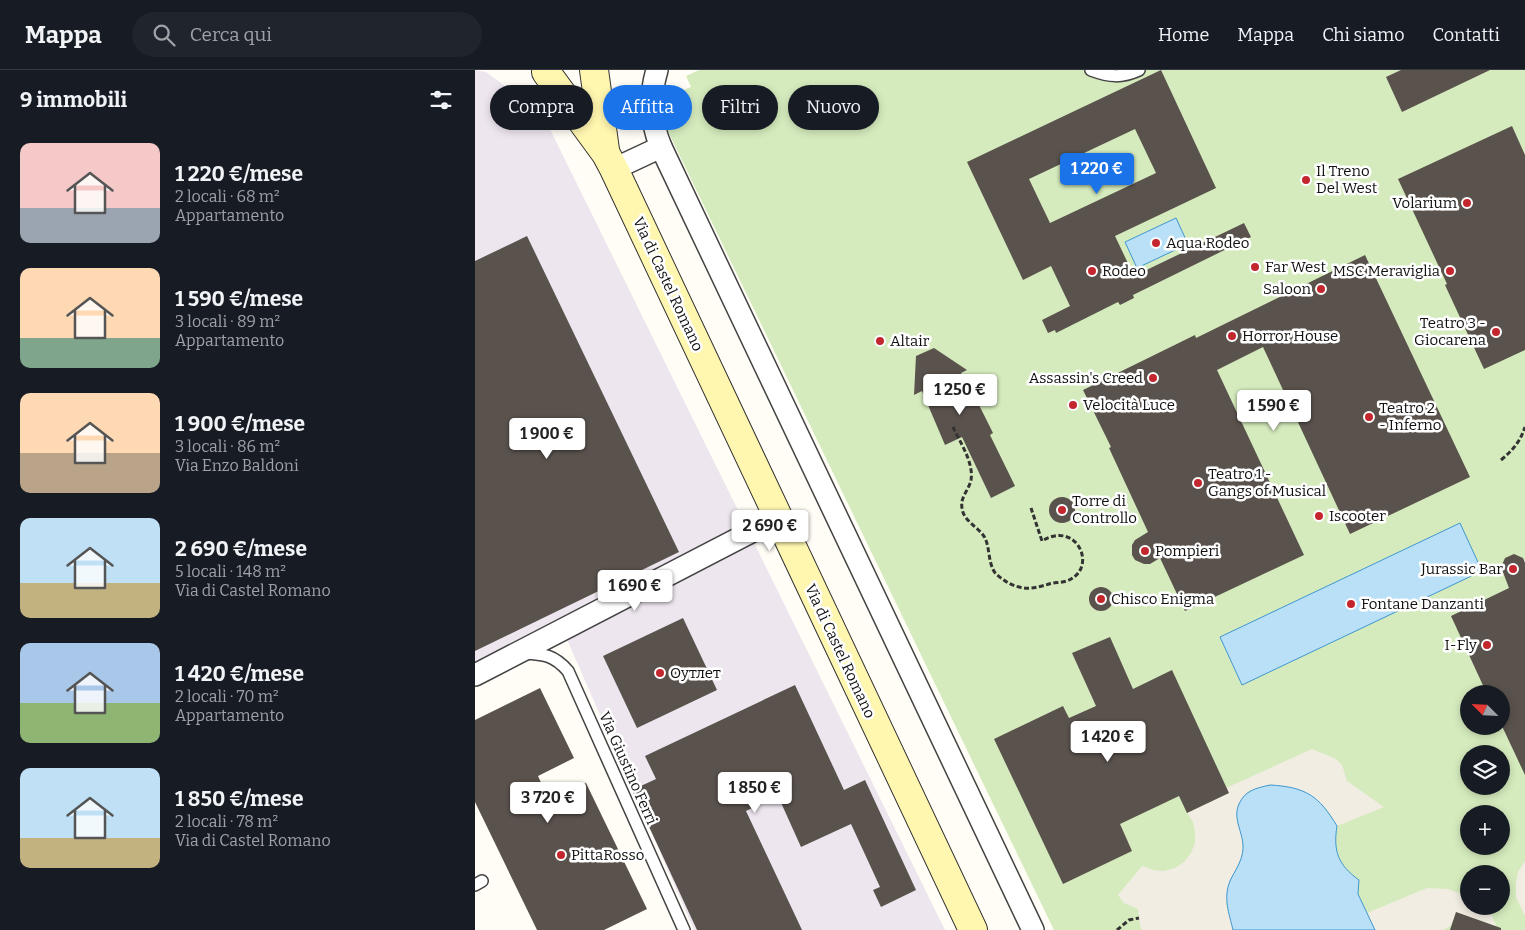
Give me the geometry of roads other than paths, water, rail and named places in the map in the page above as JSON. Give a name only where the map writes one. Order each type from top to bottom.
[{"type":"street","points":[[545,71],[555,77],[566,79],[577,77],[587,70]]},
{"type":"street","name":"Via di Castel Romano","points":[[593,70],[610,162]]},
{"type":"street","points":[[657,70],[652,89],[651,113],[661,147],[1033,930]]},
{"type":"street","name":"Via di Castel Romano","points":[[545,71],[610,162],[973,930]]},
{"type":"street","points":[[610,162],[661,147]]},
{"type":"street","points":[[475,675],[778,518]]},
{"type":"lane","points":[[1091,70],[1109,77],[1131,74],[1139,70]]},
{"type":"lane","name":"Via Giustino Ferri","points":[[515,653],[544,654],[560,662],[568,672],[684,930]]},
{"type":"water","name":"Aqua Rodeo","points":[[1176,218],[1188,244],[1137,268],[1125,242]]},
{"type":"water","name":"Fontane Danzanti","points":[[1460,523],[1482,571],[1242,685],[1220,637]]},
{"type":"water","points":[[1270,785],[1302,791],[1317,800],[1324,807],[1337,826],[1336,843],[1339,857],[1346,869],[1359,880],[1358,894],[1375,930],[1233,930],[1227,906],[1227,893],[1243,849],[1242,837],[1237,821],[1237,810],[1242,799],[1248,793]]},
{"type":"place","name":"Il Treno Del West","points":[[1306,180]]},
{"type":"place","name":"Volarium","points":[[1467,203]]},
{"type":"place","name":"Aqua Rodeo","points":[[1156,243]]},
{"type":"place","name":"Far West","points":[[1255,267]]},
{"type":"place","name":"Rodeo","points":[[1092,271]]},
{"type":"place","name":"MSC Meraviglia","points":[[1450,271]]},
{"type":"place","name":"Saloon","points":[[1321,289]]},
{"type":"place","name":"Teatro 3 - Giocarena","points":[[1496,332]]},
{"type":"place","name":"Horror House","points":[[1232,336]]},
{"type":"place","name":"Altair","points":[[880,341]]},
{"type":"place","name":"Assassin's Creed","points":[[1153,378]]},
{"type":"place","name":"Velocità Luce","points":[[1073,405]]},
{"type":"place","name":"Teatro 2 - Inferno","points":[[1369,417]]},
{"type":"place","name":"Teatro 1 - Gangs of Musical","points":[[1198,483]]},
{"type":"place","name":"Torre di Controllo","points":[[1062,510]]},
{"type":"place","name":"Iscooter","points":[[1319,516]]},
{"type":"place","name":"Pompieri","points":[[1145,551]]},
{"type":"place","name":"Jurassic Bar","points":[[1513,569]]},
{"type":"place","name":"Chisco Enigma","points":[[1101,599]]},
{"type":"place","name":"Fontane Danzanti","points":[[1351,604]]},
{"type":"place","name":"I-Fly","points":[[1487,645]]},
{"type":"place","name":"Оутлет","points":[[660,673]]},
{"type":"place","name":"PittaRosso","points":[[561,855]]}]
